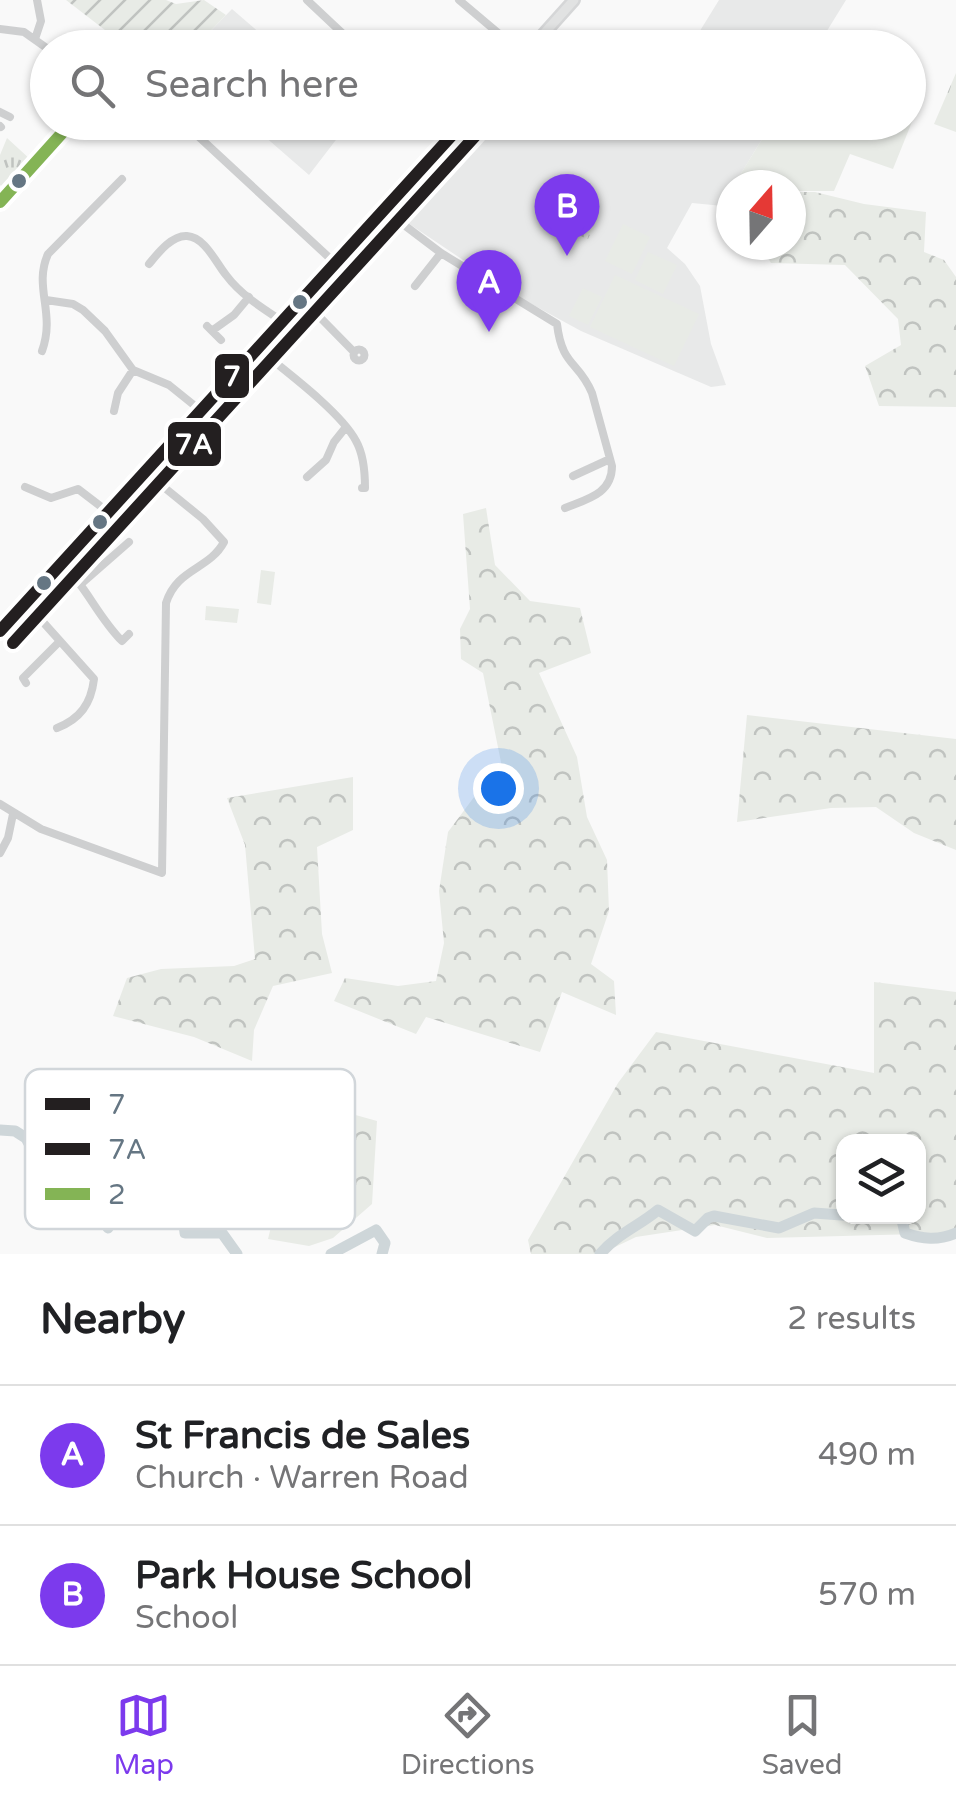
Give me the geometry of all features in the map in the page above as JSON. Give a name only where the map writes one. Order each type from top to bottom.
[{"type":"main road","points":[[547,30],[574,0]]},
{"type":"main road","points":[[0,631],[447,140]]},
{"type":"street","points":[[37,0],[41,21],[38,30]]},
{"type":"street","points":[[459,0],[495,30]]},
{"type":"street","points":[[313,2],[340,30]]},
{"type":"street","points":[[0,29],[18,30],[30,36]]},
{"type":"street","points":[[0,112],[10,117]]},
{"type":"street","points":[[0,202],[56,140]]},
{"type":"street","points":[[202,140],[334,263]]},
{"type":"street","points":[[42,351],[48,328],[42,266],[48,254],[122,179]]},
{"type":"street","points":[[383,210],[441,253],[557,324],[564,356],[592,393],[612,476],[602,492],[566,508]]},
{"type":"street","points":[[149,264],[186,231],[198,240],[225,275],[282,322]]},
{"type":"street","points":[[415,287],[441,253]]},
{"type":"street","points":[[221,340],[210,328],[234,316],[249,297]]},
{"type":"street","points":[[46,300],[73,304],[83,310],[133,370],[170,385],[200,410]]},
{"type":"street","points":[[302,300],[354,352]]},
{"type":"street","points":[[257,348],[356,439],[361,454],[362,488]]},
{"type":"street","points":[[114,411],[118,392],[133,370]]},
{"type":"street","points":[[307,477],[326,460],[346,427]]},
{"type":"street","points":[[573,476],[610,459]]},
{"type":"street","points":[[0,804],[41,829],[162,873],[166,602],[182,576],[216,555],[224,542],[203,519],[144,472]]},
{"type":"street","points":[[24,488],[50,498],[77,485],[108,512]]},
{"type":"street","points":[[81,584],[129,542]]},
{"type":"street","points":[[62,563],[122,641],[129,634]]},
{"type":"street","points":[[26,602],[94,679],[86,707],[68,724],[57,728]]},
{"type":"street","points":[[26,683],[23,678],[28,670],[59,642]]},
{"type":"street","points":[[0,854],[14,814]]},
{"type":"shaded area","points":[[719,0],[846,0],[827,30],[700,30]]},
{"type":"shaded area","points":[[232,9],[256,30],[212,30]]},
{"type":"shaded area","points":[[269,140],[336,140],[309,175]]},
{"type":"shaded area","points":[[460,140],[762,140],[743,170],[716,170],[716,205],[692,203],[667,248],[685,264],[700,286],[711,344],[726,385],[711,387],[581,331],[515,295],[521,286],[500,271],[493,280],[393,213]]},
{"type":"green space","points":[[66,0],[166,0],[176,4],[204,0],[226,15],[211,30],[105,30]]},
{"type":"green space","points":[[956,73],[956,132],[934,124]]},
{"type":"green space","points":[[7,138],[31,160],[5,189],[0,185],[0,155]]},
{"type":"green space","points":[[762,140],[905,140],[893,169],[850,154],[834,191],[806,191],[806,170],[743,170]]},
{"type":"green space","points":[[806,192],[926,212],[924,252],[944,260],[956,277],[956,407],[879,406],[865,366],[901,345],[898,319],[845,265],[769,260],[806,260]]},
{"type":"green space","points":[[566,196],[600,212],[588,239],[550,224]]},
{"type":"green space","points":[[623,224],[650,237],[632,274],[605,261]]},
{"type":"green space","points":[[648,252],[677,265],[663,294],[635,280]]},
{"type":"green space","points":[[615,275],[699,314],[674,366],[590,327]]},
{"type":"green space","points":[[583,288],[602,297],[588,325],[569,316]]},
{"type":"green space","points":[[486,508],[495,565],[530,601],[580,608],[591,653],[539,673],[577,757],[587,817],[607,860],[609,911],[591,964],[614,981],[616,1015],[562,992],[540,1052],[426,1017],[416,1034],[334,1001],[345,978],[398,986],[436,981],[444,943],[439,891],[448,832],[483,785],[503,772],[483,673],[461,659],[460,629],[470,609],[463,514]]},
{"type":"green space","points":[[261,570],[275,572],[271,605],[257,603]]},
{"type":"green space","points":[[206,606],[239,609],[237,623],[205,620]]},
{"type":"green space","points":[[747,715],[956,739],[956,850],[914,833],[876,807],[831,808],[737,822]]},
{"type":"green space","points":[[353,777],[353,830],[317,847],[322,934],[332,973],[273,986],[254,1030],[252,1061],[194,1037],[113,1016],[127,978],[161,969],[234,966],[255,959],[245,845],[227,798]]},
{"type":"green space","points":[[874,982],[956,992],[956,1233],[767,1238],[715,1225],[636,1237],[608,1254],[531,1254],[528,1240],[618,1083],[656,1032],[874,1073]]},
{"type":"green space","points":[[355,1115],[377,1121],[372,1204],[355,1219]]},
{"type":"green space","points":[[270,1229],[343,1229],[333,1238],[309,1246],[268,1239]]},
{"type":"waterway","points":[[0,1130],[15,1131],[25,1137]]},
{"type":"waterway","points":[[600,1254],[658,1210],[695,1231],[714,1216],[779,1228],[814,1213],[836,1215]]},
{"type":"waterway","points":[[903,1224],[905,1233],[924,1238],[956,1233]]},
{"type":"waterway","points":[[185,1229],[185,1233],[222,1233],[237,1254]]},
{"type":"waterway","points":[[331,1254],[376,1230],[385,1243],[382,1254]]},
{"type":"transit line","name":"2","points":[[0,202],[56,140]]},
{"type":"transit line","name":"7","points":[[0,631],[448,140]]},
{"type":"transit line","name":"7A","points":[[13,643],[472,140]]},
{"type":"place","name":"Park House School","points":[[567,256]]},
{"type":"place","name":"St Francis de Sales","points":[[489,332]]}]
